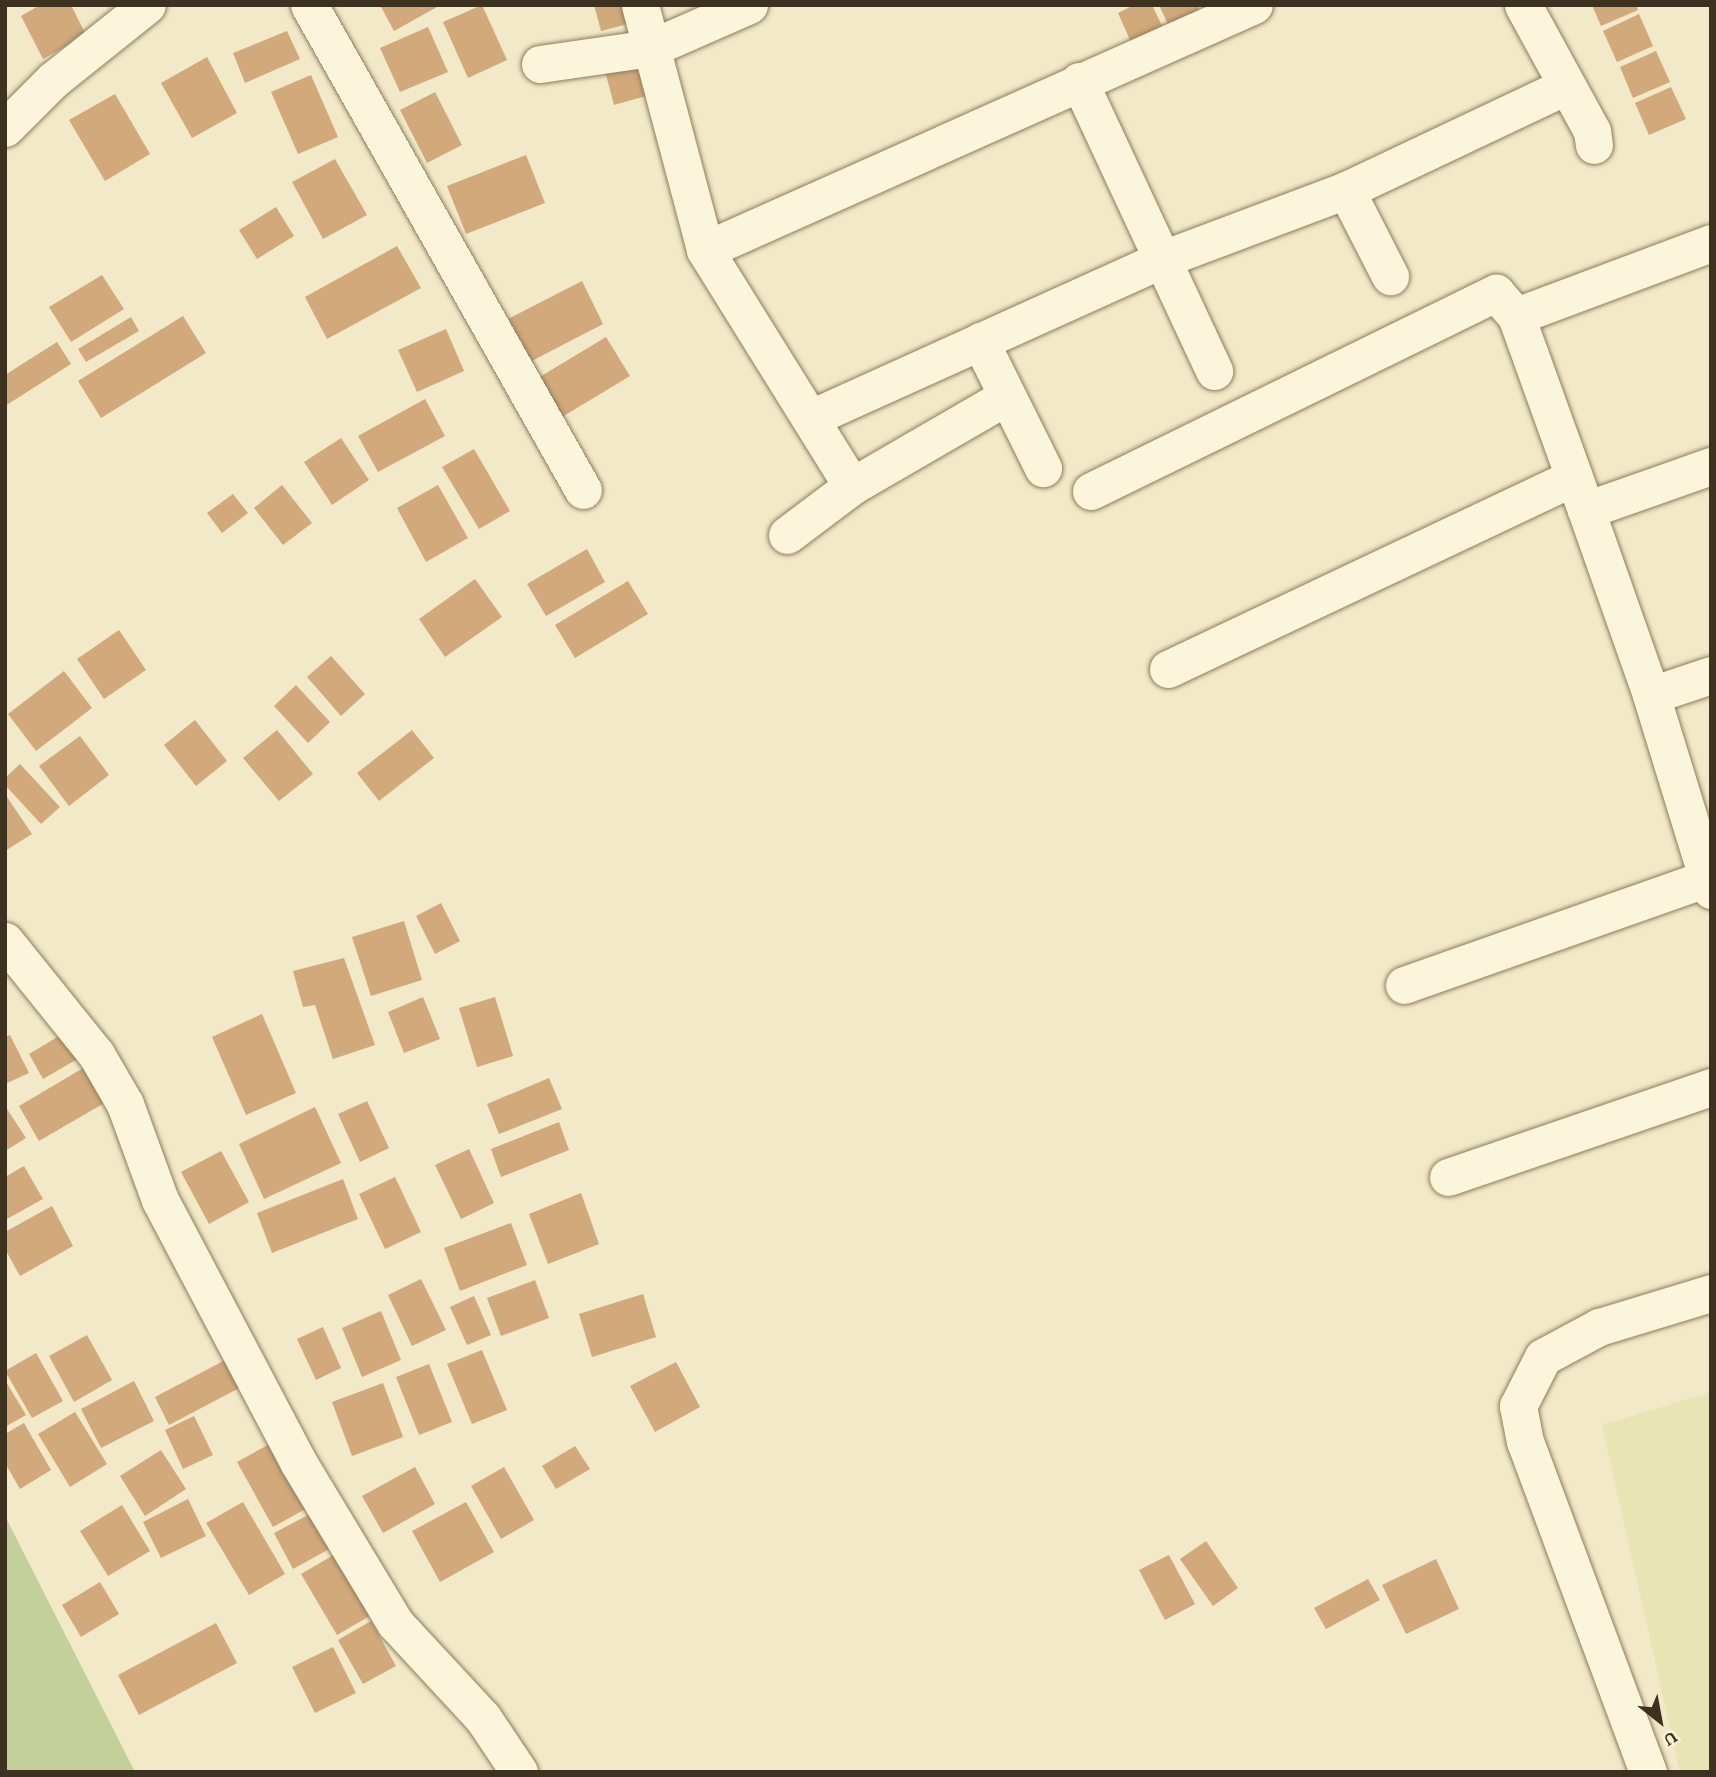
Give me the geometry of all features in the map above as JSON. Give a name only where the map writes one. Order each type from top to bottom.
[{"type":"street","points":[[5,128],[53,80],[146,5]]},
{"type":"street","points":[[309,5],[583,490]]},
{"type":"street","points":[[640,5],[705,250],[813,417],[852,486]]},
{"type":"street","points":[[540,64],[651,48],[749,5]]},
{"type":"street","points":[[705,250],[1254,5]]},
{"type":"street","points":[[1523,5],[1564,87],[1592,131],[1594,145]]},
{"type":"street","points":[[1079,81],[1160,260],[1214,371]]},
{"type":"street","points":[[813,417],[1160,260],[1346,190],[1564,87]]},
{"type":"street","points":[[1346,190],[1390,276]]},
{"type":"street","points":[[1516,316],[1711,243]]},
{"type":"street","points":[[1091,491],[1496,293],[1516,316],[1651,695],[1710,882],[1404,985]]},
{"type":"street","points":[[980,341],[1043,468]]},
{"type":"street","points":[[787,535],[852,486],[1007,396]]},
{"type":"street","points":[[1168,669],[1580,493],[1711,466]]},
{"type":"street","points":[[1651,695],[1711,675]]},
{"type":"street","points":[[5,941],[96,1054],[125,1104],[160,1200],[298,1462],[395,1623],[483,1718],[519,1772]]},
{"type":"street","points":[[1448,1177],[1711,1087]]},
{"type":"street","points":[[1648,1772],[1525,1442],[1518,1406],[1543,1357],[1599,1327],[1711,1293]]},
{"type":"shaded area","points":[[1711,1392],[1711,1772],[1680,1772],[1602,1425]]},
{"type":"green space","points":[[5,1516],[135,1772],[5,1772]]},
{"type":"building","points":[[40,5],[71,5],[86,35],[43,59],[21,16]]},
{"type":"building","points":[[380,5],[436,5],[437,7],[394,31]]},
{"type":"building","points":[[482,5],[507,60],[468,78],[443,22]]},
{"type":"building","points":[[594,5],[635,5],[639,21],[601,31]]},
{"type":"building","points":[[1134,5],[1152,5],[1166,34],[1134,49],[1118,13]]},
{"type":"building","points":[[1159,5],[1197,5],[1203,18],[1172,33]]},
{"type":"building","points":[[1592,5],[1636,5],[1638,10],[1601,26]]},
{"type":"building","points":[[1639,14],[1653,46],[1617,62],[1603,31]]},
{"type":"building","points":[[428,27],[448,72],[400,92],[380,48]]},
{"type":"building","points":[[287,31],[300,59],[245,83],[233,53]]},
{"type":"building","points":[[1656,51],[1670,82],[1633,98],[1620,67]]},
{"type":"building","points":[[207,57],[237,113],[192,138],[161,83]]},
{"type":"building","points":[[644,61],[653,94],[614,105],[605,71]]},
{"type":"building","points":[[311,75],[338,137],[298,154],[271,92]]},
{"type":"building","points":[[1671,87],[1686,119],[1649,135],[1635,103]]},
{"type":"building","points":[[435,92],[462,145],[427,163],[400,110]]},
{"type":"building","points":[[115,94],[150,154],[105,181],[69,120]]},
{"type":"building","points":[[526,155],[545,203],[466,234],[447,186]]},
{"type":"building","points":[[335,159],[367,215],[323,239],[292,182]]},
{"type":"building","points":[[276,207],[294,236],[257,259],[239,230]]},
{"type":"building","points":[[397,246],[421,288],[327,339],[305,297]]},
{"type":"building","points":[[102,275],[124,309],[71,342],[49,307]]},
{"type":"building","points":[[582,281],[603,324],[524,365],[502,322]]},
{"type":"building","points":[[183,316],[206,353],[101,418],[78,381]]},
{"type":"building","points":[[131,317],[139,331],[86,362],[78,349]]},
{"type":"building","points":[[446,329],[464,371],[417,392],[398,350]]},
{"type":"building","points":[[606,337],[630,376],[562,417],[538,378]]},
{"type":"building","points":[[57,342],[71,364],[5,406],[5,375]]},
{"type":"building","points":[[425,399],[445,436],[378,472],[358,436]]},
{"type":"building","points":[[341,438],[369,480],[332,505],[304,462]]},
{"type":"building","points":[[474,449],[510,511],[479,529],[442,467]]},
{"type":"building","points":[[282,485],[312,523],[283,545],[254,508]]},
{"type":"building","points":[[438,485],[468,538],[426,562],[397,508]]},
{"type":"building","points":[[233,494],[248,513],[222,533],[207,513]]},
{"type":"building","points":[[587,549],[605,582],[546,616],[527,584]]},
{"type":"building","points":[[475,579],[502,617],[445,657],[419,619]]},
{"type":"building","points":[[628,581],[648,614],[575,658],[555,625]]},
{"type":"building","points":[[119,630],[146,670],[104,699],[77,659]]},
{"type":"building","points":[[331,656],[365,694],[341,716],[307,677]]},
{"type":"building","points":[[64,671],[92,708],[36,751],[8,714]]},
{"type":"building","points":[[296,685],[330,722],[308,743],[274,706]]},
{"type":"building","points":[[195,720],[227,761],[196,786],[164,745]]},
{"type":"building","points":[[277,730],[313,774],[279,801],[243,758]]},
{"type":"building","points":[[412,730],[434,758],[379,801],[357,773]]},
{"type":"building","points":[[80,736],[109,775],[69,806],[39,766]]},
{"type":"building","points":[[20,764],[60,807],[41,824],[5,785],[5,778]]},
{"type":"building","points":[[5,794],[32,834],[5,851]]},
{"type":"building","points":[[441,903],[460,941],[435,954],[416,916]]},
{"type":"building","points":[[404,921],[422,980],[371,996],[352,937]]},
{"type":"building","points":[[344,958],[375,1045],[333,1059],[315,1005],[303,1007],[293,971]]},
{"type":"building","points":[[423,997],[440,1039],[404,1053],[388,1012]]},
{"type":"building","points":[[495,997],[513,1056],[477,1067],[459,1008]]},
{"type":"building","points":[[262,1014],[296,1093],[246,1115],[212,1037]]},
{"type":"building","points":[[71,1029],[86,1054],[43,1079],[29,1054]]},
{"type":"building","points":[[10,1035],[29,1073],[5,1084],[5,1037]]},
{"type":"building","points":[[85,1067],[106,1102],[39,1141],[19,1106]]},
{"type":"building","points":[[549,1078],[562,1109],[499,1134],[487,1104]]},
{"type":"building","points":[[367,1101],[389,1148],[360,1162],[338,1114]]},
{"type":"building","points":[[5,1106],[26,1138],[5,1151]]},
{"type":"building","points":[[315,1107],[341,1163],[264,1199],[239,1144]]},
{"type":"building","points":[[559,1122],[569,1150],[501,1177],[491,1149]]},
{"type":"building","points":[[469,1149],[494,1203],[461,1219],[435,1165]]},
{"type":"building","points":[[221,1151],[249,1202],[209,1224],[181,1172]]},
{"type":"building","points":[[24,1166],[43,1199],[5,1220],[5,1177]]},
{"type":"building","points":[[395,1177],[421,1232],[385,1249],[359,1194]]},
{"type":"building","points":[[343,1179],[358,1219],[272,1253],[257,1213]]},
{"type":"building","points":[[581,1193],[599,1244],[548,1264],[529,1214]]},
{"type":"building","points":[[52,1206],[73,1246],[20,1276],[5,1249],[5,1232]]},
{"type":"building","points":[[511,1223],[527,1265],[460,1291],[444,1248]]},
{"type":"building","points":[[421,1279],[446,1330],[412,1346],[388,1295]]},
{"type":"building","points":[[535,1280],[549,1318],[501,1336],[487,1298]]},
{"type":"building","points":[[643,1294],[656,1337],[592,1357],[579,1314]]},
{"type":"building","points":[[474,1296],[491,1335],[467,1345],[450,1307]]},
{"type":"building","points":[[381,1311],[401,1360],[362,1377],[342,1328]]},
{"type":"building","points":[[323,1327],[341,1368],[316,1380],[297,1339]]},
{"type":"building","points":[[87,1335],[112,1380],[74,1402],[49,1356]]},
{"type":"building","points":[[482,1350],[507,1410],[472,1424],[447,1364]]},
{"type":"building","points":[[36,1353],[63,1401],[32,1418],[5,1371]]},
{"type":"building","points":[[231,1357],[245,1385],[169,1425],[155,1397]]},
{"type":"building","points":[[676,1362],[700,1407],[655,1432],[630,1386]]},
{"type":"building","points":[[429,1364],[452,1422],[419,1435],[396,1377]]},
{"type":"building","points":[[5,1380],[26,1415],[5,1427]]},
{"type":"building","points":[[134,1381],[154,1421],[101,1448],[81,1409]]},
{"type":"building","points":[[383,1383],[403,1437],[352,1456],[332,1402]]},
{"type":"building","points":[[75,1412],[107,1464],[70,1487],[38,1434]]},
{"type":"building","points":[[194,1416],[213,1455],[183,1469],[165,1430]]},
{"type":"building","points":[[24,1423],[51,1470],[20,1489],[5,1463],[5,1434]]},
{"type":"building","points":[[273,1442],[309,1507],[273,1527],[237,1462]]},
{"type":"building","points":[[575,1446],[590,1469],[556,1489],[542,1466]]},
{"type":"building","points":[[161,1450],[186,1489],[145,1516],[120,1476]]},
{"type":"building","points":[[415,1467],[435,1504],[383,1533],[362,1496]]},
{"type":"building","points":[[504,1467],[534,1520],[501,1539],[471,1486]]},
{"type":"building","points":[[188,1499],[206,1536],[161,1558],[143,1522]]},
{"type":"building","points":[[243,1502],[285,1574],[249,1595],[206,1523]]},
{"type":"building","points":[[466,1502],[494,1552],[440,1582],[412,1531]]},
{"type":"building","points":[[122,1505],[150,1551],[108,1576],[80,1531]]},
{"type":"building","points":[[312,1513],[331,1548],[293,1569],[274,1533]]},
{"type":"building","points":[[1206,1541],[1238,1588],[1213,1606],[1180,1559]]},
{"type":"building","points":[[344,1549],[380,1610],[337,1635],[301,1574]]},
{"type":"building","points":[[1169,1555],[1195,1604],[1165,1620],[1139,1570]]},
{"type":"building","points":[[1436,1559],[1459,1609],[1406,1634],[1382,1585]]},
{"type":"building","points":[[1368,1579],[1380,1600],[1326,1629],[1314,1608]]},
{"type":"building","points":[[100,1582],[119,1614],[81,1637],[62,1605]]},
{"type":"building","points":[[371,1621],[396,1666],[363,1684],[338,1640]]},
{"type":"building","points":[[216,1623],[237,1663],[139,1715],[118,1675]]},
{"type":"building","points":[[333,1647],[356,1693],[315,1713],[292,1667]]}]
